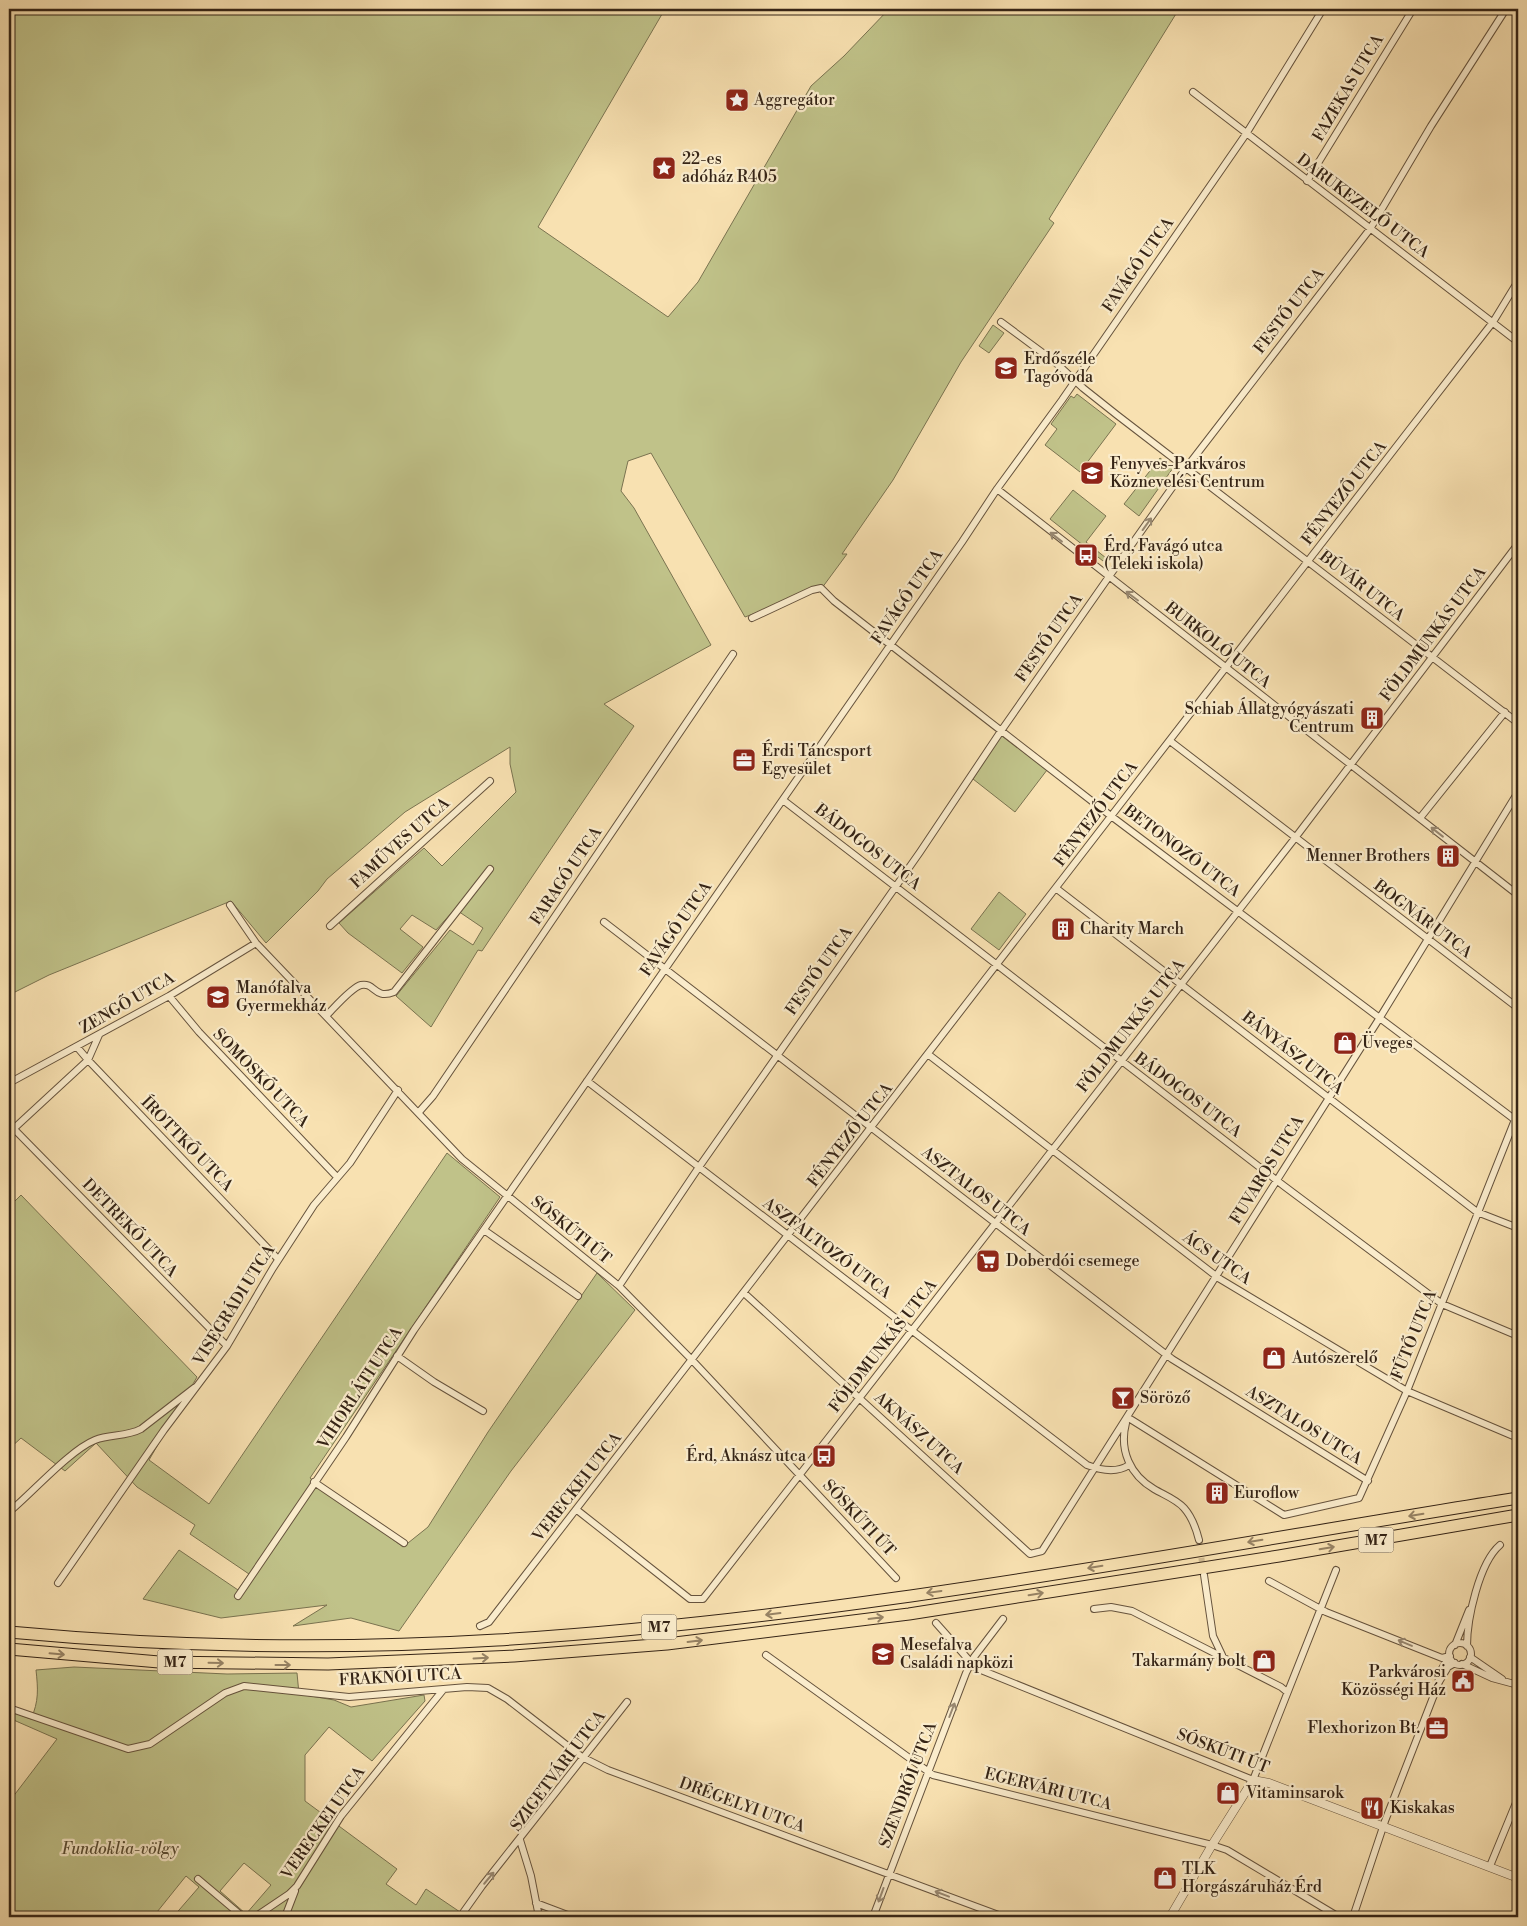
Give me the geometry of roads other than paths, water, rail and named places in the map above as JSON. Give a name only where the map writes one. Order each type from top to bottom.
[{"type":"highway","points":[[1464,1507],[1490,1496],[1518,1492]]},
{"type":"highway","name":"M7","points":[[9,1632],[218,1645],[300,1646],[430,1643],[581,1634],[745,1617],[951,1590],[1518,1498]]},
{"type":"highway","name":"M7","points":[[9,1649],[159,1662],[328,1664],[514,1656],[667,1644],[909,1614],[1518,1515]]},
{"type":"highway","points":[[1473,1523],[1502,1525],[1518,1523]]},
{"type":"street","name":"FAVÁGÓ UTCA","points":[[507,1196],[997,489],[1246,134],[1323,9]]},
{"type":"street","name":"FAZEKAS UTCA","points":[[1307,181],[1413,9]]},
{"type":"street","name":"FESTŐ UTCA","points":[[619,1286],[699,1167],[1001,731],[1186,468],[1370,229],[1431,126],[1506,9]]},
{"type":"street","name":"DARUKEZELŐ UTCA","points":[[1192,92],[1518,342]]},
{"type":"street","name":"FÉNYEZŐ UTCA","points":[[692,1360],[1493,322],[1518,281]]},
{"type":"street","name":"BÚVÁR UTCA","points":[[1001,322],[1055,362],[1186,468],[1518,723]]},
{"type":"street","name":"BURKOLÓ UTCA","points":[[997,489],[1108,578],[1227,668],[1518,895]]},
{"type":"street","name":"FÖLDMUNKÁS UTCA","points":[[800,1476],[996,1224],[1120,1060],[1239,911],[1518,544]]},
{"type":"street","name":"BETONOZÓ UTCA","points":[[752,618],[812,590],[821,588],[834,601],[1111,816],[1517,1121]]},
{"type":"street","name":"FARAGÓ UTCA","points":[[419,1112],[433,1096],[733,654]]},
{"type":"street","points":[[1420,818],[1505,712]]},
{"type":"street","name":"BOGNÁR UTCA","points":[[1170,741],[1518,1008]]},
{"type":"street","name":"FAMŰVES UTCA","points":[[330,926],[490,781]]},
{"type":"street","name":"FUVAROS UTCA","points":[[1030,1554],[1042,1551],[1096,1468],[1428,940],[1518,792]]},
{"type":"street","name":"BÁDOGOS UTCA","points":[[782,800],[1276,1180],[1442,1304],[1518,1336]]},
{"type":"street","points":[[327,1015],[355,987],[361,985],[368,986],[378,994],[385,996],[394,992],[490,869]]},
{"type":"street","name":"BÁNYÁSZ UTCA","points":[[1057,889],[1477,1212],[1518,1228]]},
{"type":"street","name":"SÓSKÚTI ÚT","points":[[230,906],[256,942],[462,1159],[619,1286],[692,1360],[896,1578]]},
{"type":"street","name":"ASZTALOS UTCA","points":[[604,922],[1168,1355],[1368,1481]]},
{"type":"street","name":"ZENGŐ UTCA","points":[[9,1083],[169,996],[256,942]]},
{"type":"street","name":"SOMOSKŐ UTCA","points":[[169,996],[199,1032],[337,1177]]},
{"type":"street","points":[[11,1131],[88,1060],[100,1034]]},
{"type":"street","name":"ÍROTTKŐ UTCA","points":[[77,1047],[278,1259]]},
{"type":"street","name":"ÁCS UTCA","points":[[929,1055],[1216,1276],[1407,1392],[1518,1438]]},
{"type":"street","name":"ASZFALTOZÓ UTCA","points":[[587,1081],[1087,1465],[1096,1468],[1124,1469],[1129,1465]]},
{"type":"street","name":"VISEGRÁDI UTCA","points":[[58,1583],[164,1430],[227,1346],[278,1259],[314,1205],[350,1163],[398,1090]]},
{"type":"street","name":"FŰTŐ UTCA","points":[[1127,1417],[1280,1514],[1287,1516],[1356,1500],[1362,1495],[1407,1392],[1477,1212],[1517,1121],[1518,1112]]},
{"type":"street","name":"DETREKŐ UTCA","points":[[11,1131],[227,1346]]},
{"type":"street","name":"VIHORLÁTI UTCA","points":[[238,1596],[397,1356],[507,1196]]},
{"type":"street","points":[[484,1230],[578,1296]]},
{"type":"street","name":"AKNÁSZ UTCA","points":[[744,1293],[1030,1554]]},
{"type":"street","points":[[397,1356],[434,1382],[483,1411]]},
{"type":"street","name":"VERECKEI UTCA","points":[[480,1626],[489,1622],[692,1360]]},
{"type":"street","points":[[9,1512],[81,1448],[96,1439],[133,1433],[197,1386]]},
{"type":"street","points":[[1127,1417],[1123,1443],[1129,1465],[1146,1483],[1184,1508],[1194,1524],[1199,1540]]},
{"type":"street","points":[[577,1510],[690,1599],[703,1599],[800,1476]]},
{"type":"street","points":[[314,1482],[404,1544]]},
{"type":"street","points":[[1439,1682],[1438,1675],[1455,1645],[1492,1553],[1500,1545]]},
{"type":"street","points":[[1170,1917],[1253,1780],[1287,1699],[1287,1692],[1336,1570]]},
{"type":"street","points":[[1204,1575],[1213,1636],[1223,1657]]},
{"type":"street","points":[[1269,1581],[1320,1610],[1442,1658],[1450,1656]]},
{"type":"street","points":[[1094,1609],[1111,1607],[1132,1610],[1281,1687],[1287,1692]]},
{"type":"street","points":[[1467,1646],[1471,1607]]},
{"type":"street","points":[[971,1664],[974,1657],[1002,1619]]},
{"type":"street","name":"SÓSKÚTI ÚT","points":[[936,1623],[971,1664],[991,1675],[1253,1780],[1268,1783],[1382,1828],[1490,1866],[1518,1878]]},
{"type":"street","points":[[1353,1917],[1382,1828],[1439,1682],[1448,1668],[1467,1662],[1470,1657],[1470,1651],[1467,1646],[1461,1643],[1455,1645]]},
{"type":"street","name":"EGERVÁRI UTCA","points":[[766,1655],[928,1772],[1227,1850],[1339,1917]]},
{"type":"street","points":[[1450,1656],[1458,1664],[1507,1683],[1518,1685]]},
{"type":"street","points":[[1470,1657],[1507,1683]]},
{"type":"street","name":"SZENDRŐI UTCA","points":[[873,1917],[971,1664]]},
{"type":"street","name":"FRAKNÓI UTCA","points":[[9,1708],[128,1749],[150,1744],[225,1693],[244,1686],[349,1697],[467,1687],[488,1688]]},
{"type":"street","name":"DRÉGELYI UTCA","points":[[488,1688],[507,1698],[582,1757],[608,1770],[1004,1917]]},
{"type":"street","name":"VERECKEI UTCA","points":[[255,1917],[297,1886],[347,1809],[443,1690]]},
{"type":"street","name":"SZIGETVÁRI UTCA","points":[[539,1917],[531,1876],[520,1840],[582,1757],[628,1702]]},
{"type":"street","points":[[1490,1866],[1518,1798]]},
{"type":"street","points":[[460,1917],[482,1886],[520,1840]]},
{"type":"street","points":[[198,1879],[243,1917]]},
{"type":"street","points":[[284,1917],[297,1886]]},
{"type":"street","points":[[536,1903],[573,1917]]},
{"type":"tunnel","points":[[1199,1540],[1203,1570]]},
{"type":"place","name":"Aggregátor","points":[[737,100]]},
{"type":"place","name":"22-es adóház R405","points":[[664,168]]},
{"type":"place","name":"Erdőszéle Tagóvoda","points":[[1006,368]]},
{"type":"place","name":"Fenyves-Parkváros Köznevelési Centrum","points":[[1092,473]]},
{"type":"place","name":"Érd, Favágó utca (Teleki iskola)","points":[[1086,555]]},
{"type":"place","name":"Schiab Állatgyógyászati Centrum","points":[[1372,718]]},
{"type":"place","name":"Érdi Táncsport Egyesület","points":[[744,760]]},
{"type":"place","name":"Menner Brothers","points":[[1448,856]]},
{"type":"place","name":"Charity March","points":[[1063,929]]},
{"type":"place","name":"Manófalva Gyermekház","points":[[218,997]]},
{"type":"place","name":"Üveges","points":[[1345,1043]]},
{"type":"place","name":"Doberdói csemege","points":[[988,1261]]},
{"type":"place","name":"Autószerelő","points":[[1274,1358]]},
{"type":"place","name":"Söröző","points":[[1123,1398]]},
{"type":"place","name":"Érd, Aknász utca","points":[[824,1456]]},
{"type":"place","name":"Euroflow","points":[[1217,1493]]},
{"type":"place","name":"Mesefalva Családi napközi","points":[[883,1654]]},
{"type":"place","name":"Takarmány bolt","points":[[1264,1661]]},
{"type":"place","name":"Parkvárosi Közösségi Ház","points":[[1463,1681]]},
{"type":"place","name":"Flexhorizon Bt.","points":[[1437,1728]]},
{"type":"place","name":"Vitaminsarok","points":[[1228,1793]]},
{"type":"place","name":"Kiskakas","points":[[1372,1808]]},
{"type":"place","name":"TLK Horgászáruház Érd","points":[[1165,1878]]},
{"type":"park label","name":"Fundoklia-völgy","points":[[120,1849]]}]
